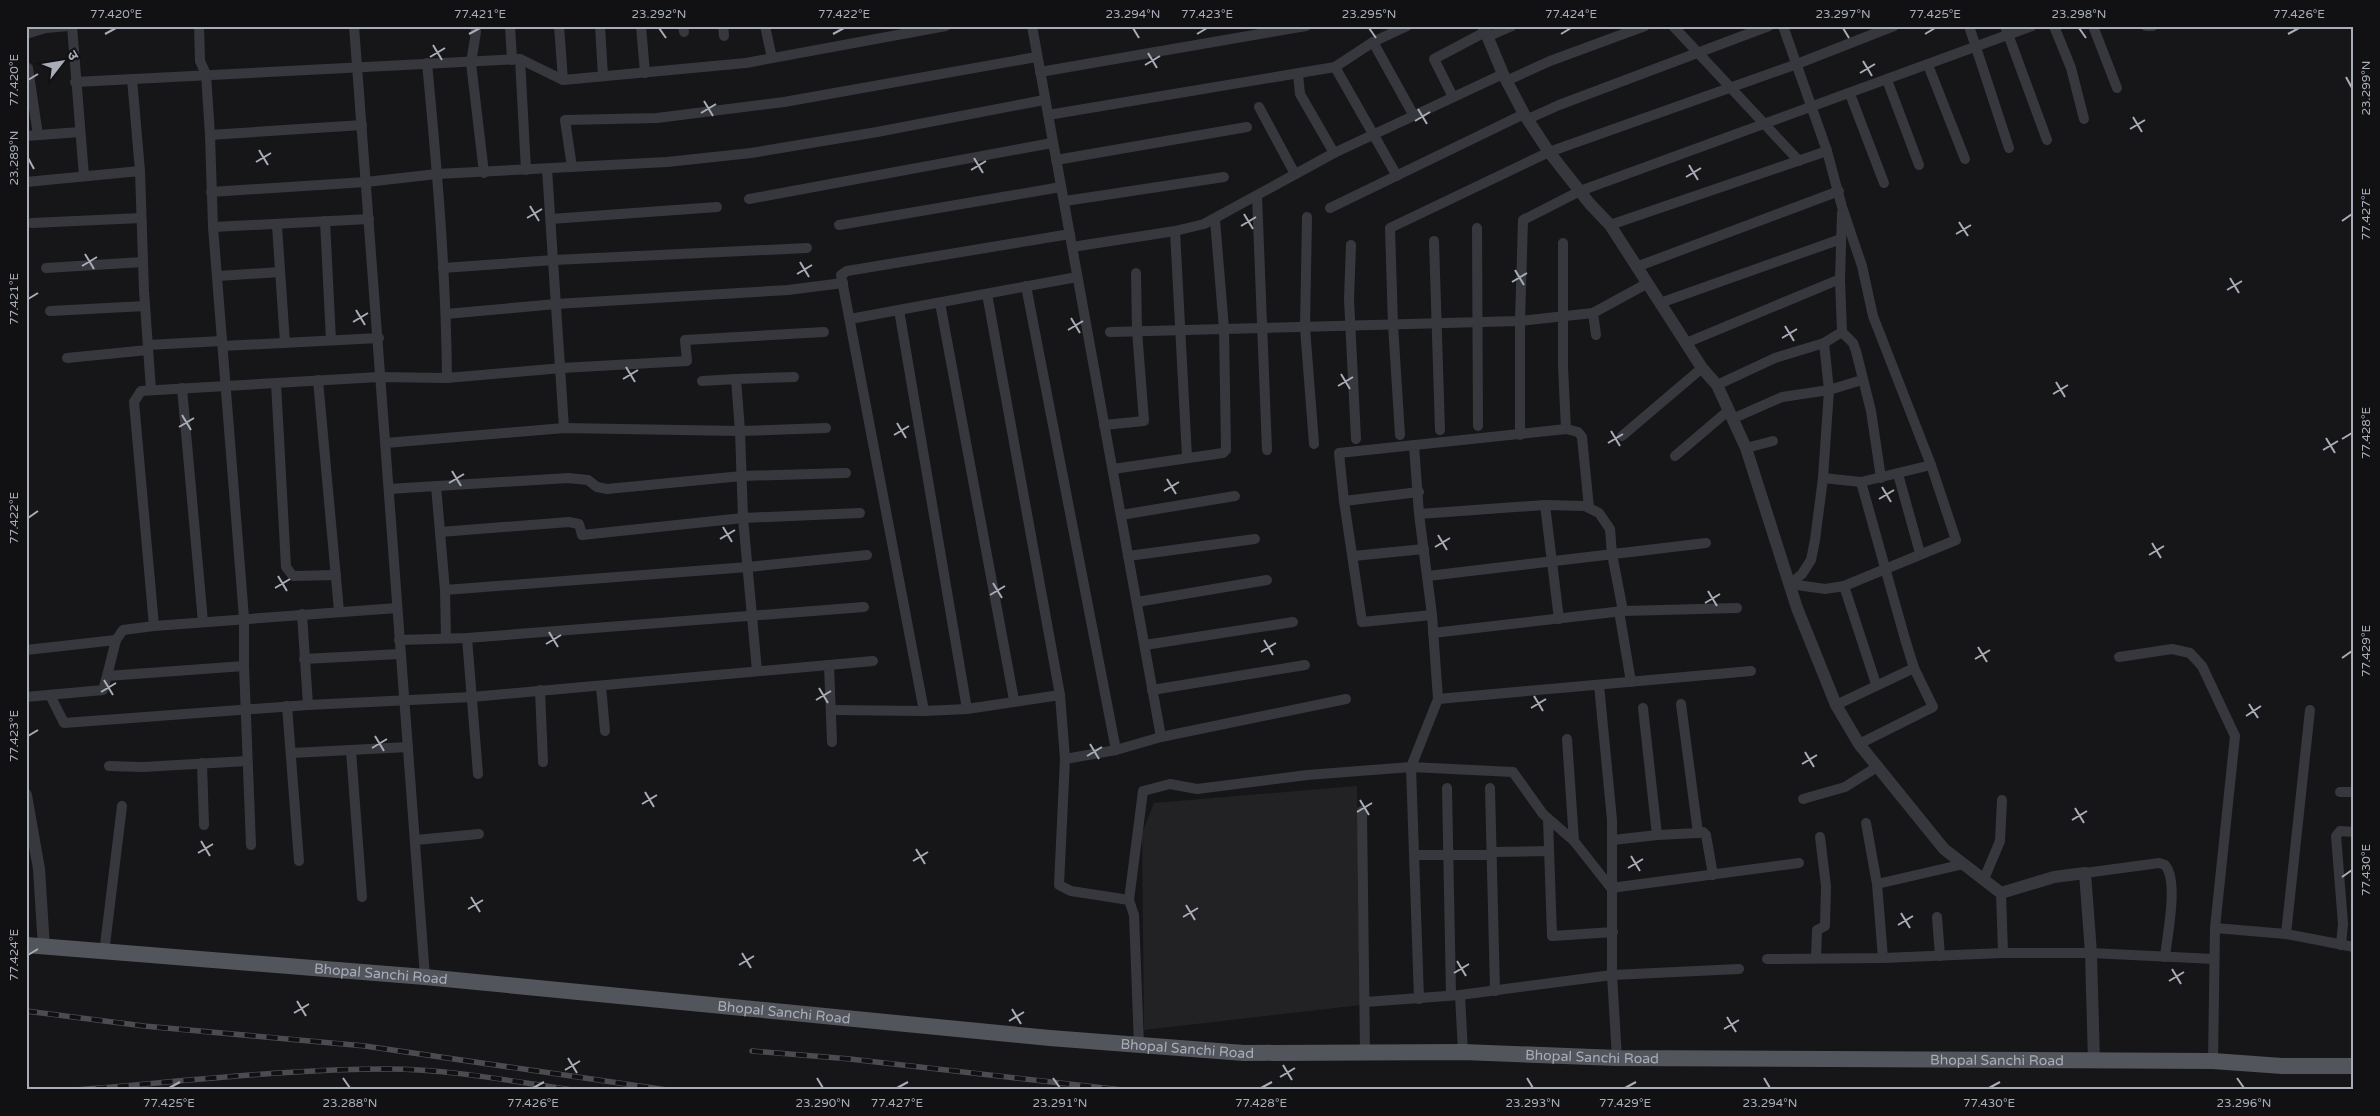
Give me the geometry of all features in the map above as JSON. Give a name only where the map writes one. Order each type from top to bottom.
[{"type":"main road","name":"Bhopal Sanchi Road","points":[[26,945],[104,953],[425,977],[1139,1045],[1244,1053],[1463,1052],[1617,1058],[2094,1062],[2214,1061],[2282,1066],[2354,1066]]},
{"type":"street","points":[[26,34],[37,28],[70,26],[84,176]]},
{"type":"street","points":[[199,26],[200,61],[206,74],[213,228],[244,618],[250,845]]},
{"type":"street","points":[[354,26],[379,338],[379,377],[386,443],[425,977]]},
{"type":"street","points":[[475,26],[476,32],[471,63],[484,173]]},
{"type":"street","points":[[510,26],[516,60],[526,170]]},
{"type":"street","points":[[559,26],[563,80]]},
{"type":"street","points":[[600,26],[603,76]]},
{"type":"street","points":[[641,26],[645,73]]},
{"type":"street","points":[[765,26],[772,58]]},
{"type":"street","points":[[76,82],[357,66],[516,60],[563,80],[746,63],[946,26]]},
{"type":"street","points":[[1033,26],[1036,57],[1161,737]]},
{"type":"street","points":[[1040,72],[1306,26]]},
{"type":"street","points":[[1048,115],[1335,67],[1374,42],[1407,26]]},
{"type":"street","points":[[1453,97],[1434,58],[1485,32],[1512,26]]},
{"type":"street","points":[[1072,247],[1200,226],[1215,220],[1334,153],[1453,97],[1645,26]]},
{"type":"street","points":[[1673,26],[1798,161]]},
{"type":"street","points":[[1330,208],[1526,116],[1769,26]]},
{"type":"street","points":[[1783,26],[1827,152],[1842,207],[1862,266],[1874,316],[1931,465],[1956,540],[1920,553],[1844,586],[1825,589],[1790,584]]},
{"type":"street","points":[[1400,436],[1393,325],[1390,228],[1549,152],[1797,64],[1894,26]]},
{"type":"street","points":[[1969,26],[2009,148]]},
{"type":"street","points":[[1520,435],[1520,321],[1523,220],[1580,191],[1762,123],[1850,94],[1977,47],[2007,31],[2032,26]]},
{"type":"street","points":[[2054,26],[2071,68],[2084,119]]},
{"type":"street","points":[[2093,26],[2117,88]]},
{"type":"street","points":[[2146,26],[2153,26]]},
{"type":"street","points":[[2007,31],[2047,140]]},
{"type":"street","points":[[1485,32],[1504,78],[1549,152],[1610,225],[1702,368],[1717,385],[1746,448],[1797,608],[1836,705],[1859,744],[1876,767],[1944,849],[2001,893],[2003,953]]},
{"type":"street","points":[[1374,42],[1414,116]]},
{"type":"street","points":[[572,167],[565,120],[657,118],[784,102],[1036,57]]},
{"type":"street","points":[[427,63],[437,174],[446,314],[447,378]]},
{"type":"street","points":[[1928,65],[1965,160]]},
{"type":"street","points":[[1335,67],[1397,176]]},
{"type":"street","points":[[28,68],[38,135]]},
{"type":"street","points":[[1298,74],[1300,94],[1334,153]]},
{"type":"street","points":[[132,79],[140,171],[145,306],[151,390]]},
{"type":"street","points":[[1887,80],[1919,165]]},
{"type":"street","points":[[1850,94],[1884,183]]},
{"type":"street","points":[[211,192],[366,182],[437,174],[667,162],[751,153],[877,132],[1044,100]]},
{"type":"street","points":[[1258,108],[1295,174]]},
{"type":"street","points":[[210,135],[362,125]]},
{"type":"street","points":[[1056,160],[1247,127]]},
{"type":"street","points":[[26,136],[80,132]]},
{"type":"street","points":[[749,199],[1052,143]]},
{"type":"street","points":[[1610,225],[1827,152]]},
{"type":"street","points":[[547,169],[562,368],[564,428]]},
{"type":"street","points":[[26,182],[140,171]]},
{"type":"street","points":[[1064,202],[1224,177]]},
{"type":"street","points":[[840,225],[1061,187]]},
{"type":"street","points":[[1636,267],[1838,191]]},
{"type":"street","points":[[1257,196],[1267,450]]},
{"type":"street","points":[[551,218],[717,207]]},
{"type":"street","points":[[1842,207],[1840,279],[1842,332],[1853,343],[1871,411],[1881,478]]},
{"type":"street","points":[[1307,216],[1305,328],[1314,444]]},
{"type":"street","points":[[32,223],[141,218]]},
{"type":"street","points":[[213,228],[276,226],[369,219]]},
{"type":"street","points":[[1113,469],[1223,453],[1226,450],[1224,329],[1215,220]]},
{"type":"street","points":[[325,222],[332,340]]},
{"type":"street","points":[[276,226],[285,343]]},
{"type":"street","points":[[1477,228],[1478,426]]},
{"type":"street","points":[[1175,231],[1187,457]]},
{"type":"street","points":[[924,711],[841,275],[847,270],[1070,234]]},
{"type":"street","points":[[1660,303],[1841,238]]},
{"type":"street","points":[[1434,241],[1435,324],[1440,430]]},
{"type":"street","points":[[1563,243],[1565,317],[1563,368],[1566,429]]},
{"type":"street","points":[[1350,245],[1350,324],[1356,438]]},
{"type":"street","points":[[443,268],[554,260],[807,248]]},
{"type":"street","points":[[46,268],[143,262]]},
{"type":"street","points":[[218,276],[280,272]]},
{"type":"street","points":[[1104,425],[1144,421],[1137,331],[1136,273]]},
{"type":"street","points":[[850,319],[1077,277]]},
{"type":"street","points":[[1686,343],[1840,279]]},
{"type":"street","points":[[446,314],[556,304],[788,290],[843,283]]},
{"type":"street","points":[[1110,332],[1180,329],[1305,328],[1350,324],[1435,324],[1477,321],[1520,321],[1565,317],[1593,314],[1648,284]]},
{"type":"street","points":[[1026,286],[1116,750]]},
{"type":"street","points":[[987,294],[1060,694],[1065,759],[1059,885],[1071,891],[1130,900]]},
{"type":"street","points":[[940,303],[1014,700]]},
{"type":"street","points":[[50,311],[145,306]]},
{"type":"street","points":[[899,310],[967,709]]},
{"type":"street","points":[[1593,314],[1596,335]]},
{"type":"street","points":[[154,626],[134,402],[140,391],[379,377],[447,378],[562,368],[687,361],[685,340],[824,332]]},
{"type":"street","points":[[1717,385],[1775,358],[1824,344],[1842,332]]},
{"type":"street","points":[[67,358],[148,347],[379,338]]},
{"type":"street","points":[[1790,584],[1802,574],[1811,560],[1823,478],[1829,390],[1824,344]]},
{"type":"street","points":[[1622,436],[1702,368]]},
{"type":"street","points":[[702,381],[794,377]]},
{"type":"street","points":[[736,379],[743,518],[757,671]]},
{"type":"street","points":[[318,380],[339,611]]},
{"type":"street","points":[[1675,456],[1731,415],[1782,397],[1829,390],[1862,380]]},
{"type":"street","points":[[276,383],[286,567],[293,576],[336,575]]},
{"type":"street","points":[[182,388],[203,622]]},
{"type":"street","points":[[386,443],[564,428],[740,431],[826,428]]},
{"type":"street","points":[[1432,615],[1362,622],[1344,502],[1339,452],[1566,429],[1578,432],[1582,438],[1589,508]]},
{"type":"street","points":[[1746,448],[1773,441]]},
{"type":"street","points":[[1414,445],[1419,492],[1419,514],[1432,615],[1438,699],[1411,767],[1419,999]]},
{"type":"street","points":[[1823,478],[1861,482],[1931,465]]},
{"type":"street","points":[[389,489],[568,478],[588,480],[597,487],[607,489],[742,476],[846,473]]},
{"type":"street","points":[[1898,474],[1920,553]]},
{"type":"street","points":[[1859,744],[1933,707],[1914,668],[1861,482]]},
{"type":"street","points":[[436,486],[445,590],[446,638]]},
{"type":"street","points":[[1344,502],[1419,492]]},
{"type":"street","points":[[1121,515],[1235,496]]},
{"type":"street","points":[[1545,505],[1559,619]]},
{"type":"street","points":[[1419,514],[1545,505],[1585,506],[1599,513],[1610,528],[1612,554],[1631,682]]},
{"type":"street","points":[[440,532],[569,522],[579,524],[582,535],[743,518],[860,513]]},
{"type":"street","points":[[1128,556],[1255,539]]},
{"type":"street","points":[[1428,576],[1706,543]]},
{"type":"street","points":[[1353,556],[1424,549]]},
{"type":"street","points":[[445,590],[748,567],[867,555]]},
{"type":"street","points":[[1137,602],[1267,580]]},
{"type":"street","points":[[1844,586],[1876,684]]},
{"type":"street","points":[[399,640],[467,638],[752,618],[864,607]]},
{"type":"street","points":[[26,697],[103,690],[116,640],[124,630],[244,618],[397,608]]},
{"type":"street","points":[[1433,633],[1621,611],[1737,608]]},
{"type":"street","points":[[302,614],[308,705]]},
{"type":"street","points":[[1145,645],[1293,622]]},
{"type":"street","points":[[467,638],[478,774]]},
{"type":"street","points":[[26,650],[116,640]]},
{"type":"street","points":[[2119,656],[2172,649],[2190,653],[2202,666],[2235,736],[2215,928],[2214,1061]]},
{"type":"street","points":[[304,659],[400,654]]},
{"type":"street","points":[[50,695],[64,723],[287,706],[472,697],[873,661]]},
{"type":"street","points":[[830,665],[832,742]]},
{"type":"street","points":[[1152,690],[1305,665]]},
{"type":"street","points":[[107,676],[244,666]]},
{"type":"street","points":[[1836,705],[1876,684],[1914,668]]},
{"type":"street","points":[[1438,699],[1751,672]]},
{"type":"street","points":[[1599,685],[1613,840],[1611,888],[1614,932],[1612,975],[1617,1058]]},
{"type":"street","points":[[601,686],[604,731]]},
{"type":"street","points":[[540,690],[543,762]]},
{"type":"street","points":[[831,710],[924,711],[967,709],[1060,694]]},
{"type":"street","points":[[1065,759],[1116,750],[1161,737],[1346,700]]},
{"type":"street","points":[[1681,704],[1698,833]]},
{"type":"street","points":[[287,706],[299,861]]},
{"type":"street","points":[[1643,708],[1657,835]]},
{"type":"street","points":[[2286,934],[2310,710]]},
{"type":"street","points":[[1567,740],[1574,841]]},
{"type":"street","points":[[292,753],[408,748]]},
{"type":"street","points":[[351,751],[362,897]]},
{"type":"street","points":[[109,766],[143,768],[247,760]]},
{"type":"street","points":[[202,763],[204,825]]},
{"type":"street","points":[[1139,1045],[1134,915],[1130,900],[1143,791],[1170,784],[1196,789],[1307,775],[1411,767],[1512,772],[1548,819],[1574,841],[1611,888]]},
{"type":"street","points":[[1803,799],[1845,787],[1876,767]]},
{"type":"street","points":[[1447,788],[1455,995],[1463,1052]]},
{"type":"street","points":[[1490,788],[1495,991]]},
{"type":"street","points":[[2340,792],[2354,792]]},
{"type":"street","points":[[26,795],[39,869],[44,948]]},
{"type":"street","points":[[1984,879],[2000,841],[2002,800]]},
{"type":"street","points":[[104,953],[122,806]]},
{"type":"street","points":[[1362,812],[1366,1052]]},
{"type":"street","points":[[1548,819],[1552,936],[1614,932]]},
{"type":"street","points":[[1866,823],[1877,884],[1883,958]]},
{"type":"street","points":[[2342,945],[2343,924],[2336,836],[2340,831],[2354,832]]},
{"type":"street","points":[[1613,840],[1703,832],[1706,835],[1713,875]]},
{"type":"street","points":[[416,840],[479,834]]},
{"type":"street","points":[[1816,957],[1817,930],[1825,926],[1826,886],[1820,837]]},
{"type":"street","points":[[1415,855],[1549,851]]},
{"type":"street","points":[[1611,888],[1799,863]]},
{"type":"street","points":[[2001,893],[2054,877],[2159,863],[2165,865],[2170,877],[2171,901],[2165,957]]},
{"type":"street","points":[[1877,884],[1964,864]]},
{"type":"street","points":[[2085,873],[2091,953],[2094,1062]]},
{"type":"street","points":[[1937,917],[1940,956]]},
{"type":"street","points":[[2215,928],[2286,934],[2354,947]]},
{"type":"street","points":[[1767,959],[1816,957],[1883,958],[2003,953],[2091,953],[2214,959]]},
{"type":"street","points":[[1365,1002],[1419,999],[1495,991],[1612,975],[1739,969]]},
{"type":"shaded area","points":[[1357,786],[1361,1005],[1144,1030],[1142,833],[1154,803]]},
{"type":"railway","points":[[26,1011],[144,1026],[365,1046],[667,1090]]},
{"type":"railway","points":[[752,1051],[850,1059],[1122,1090]]},
{"type":"railway","points":[[74,1090],[309,1071],[388,1069],[457,1073],[572,1090]]}]
